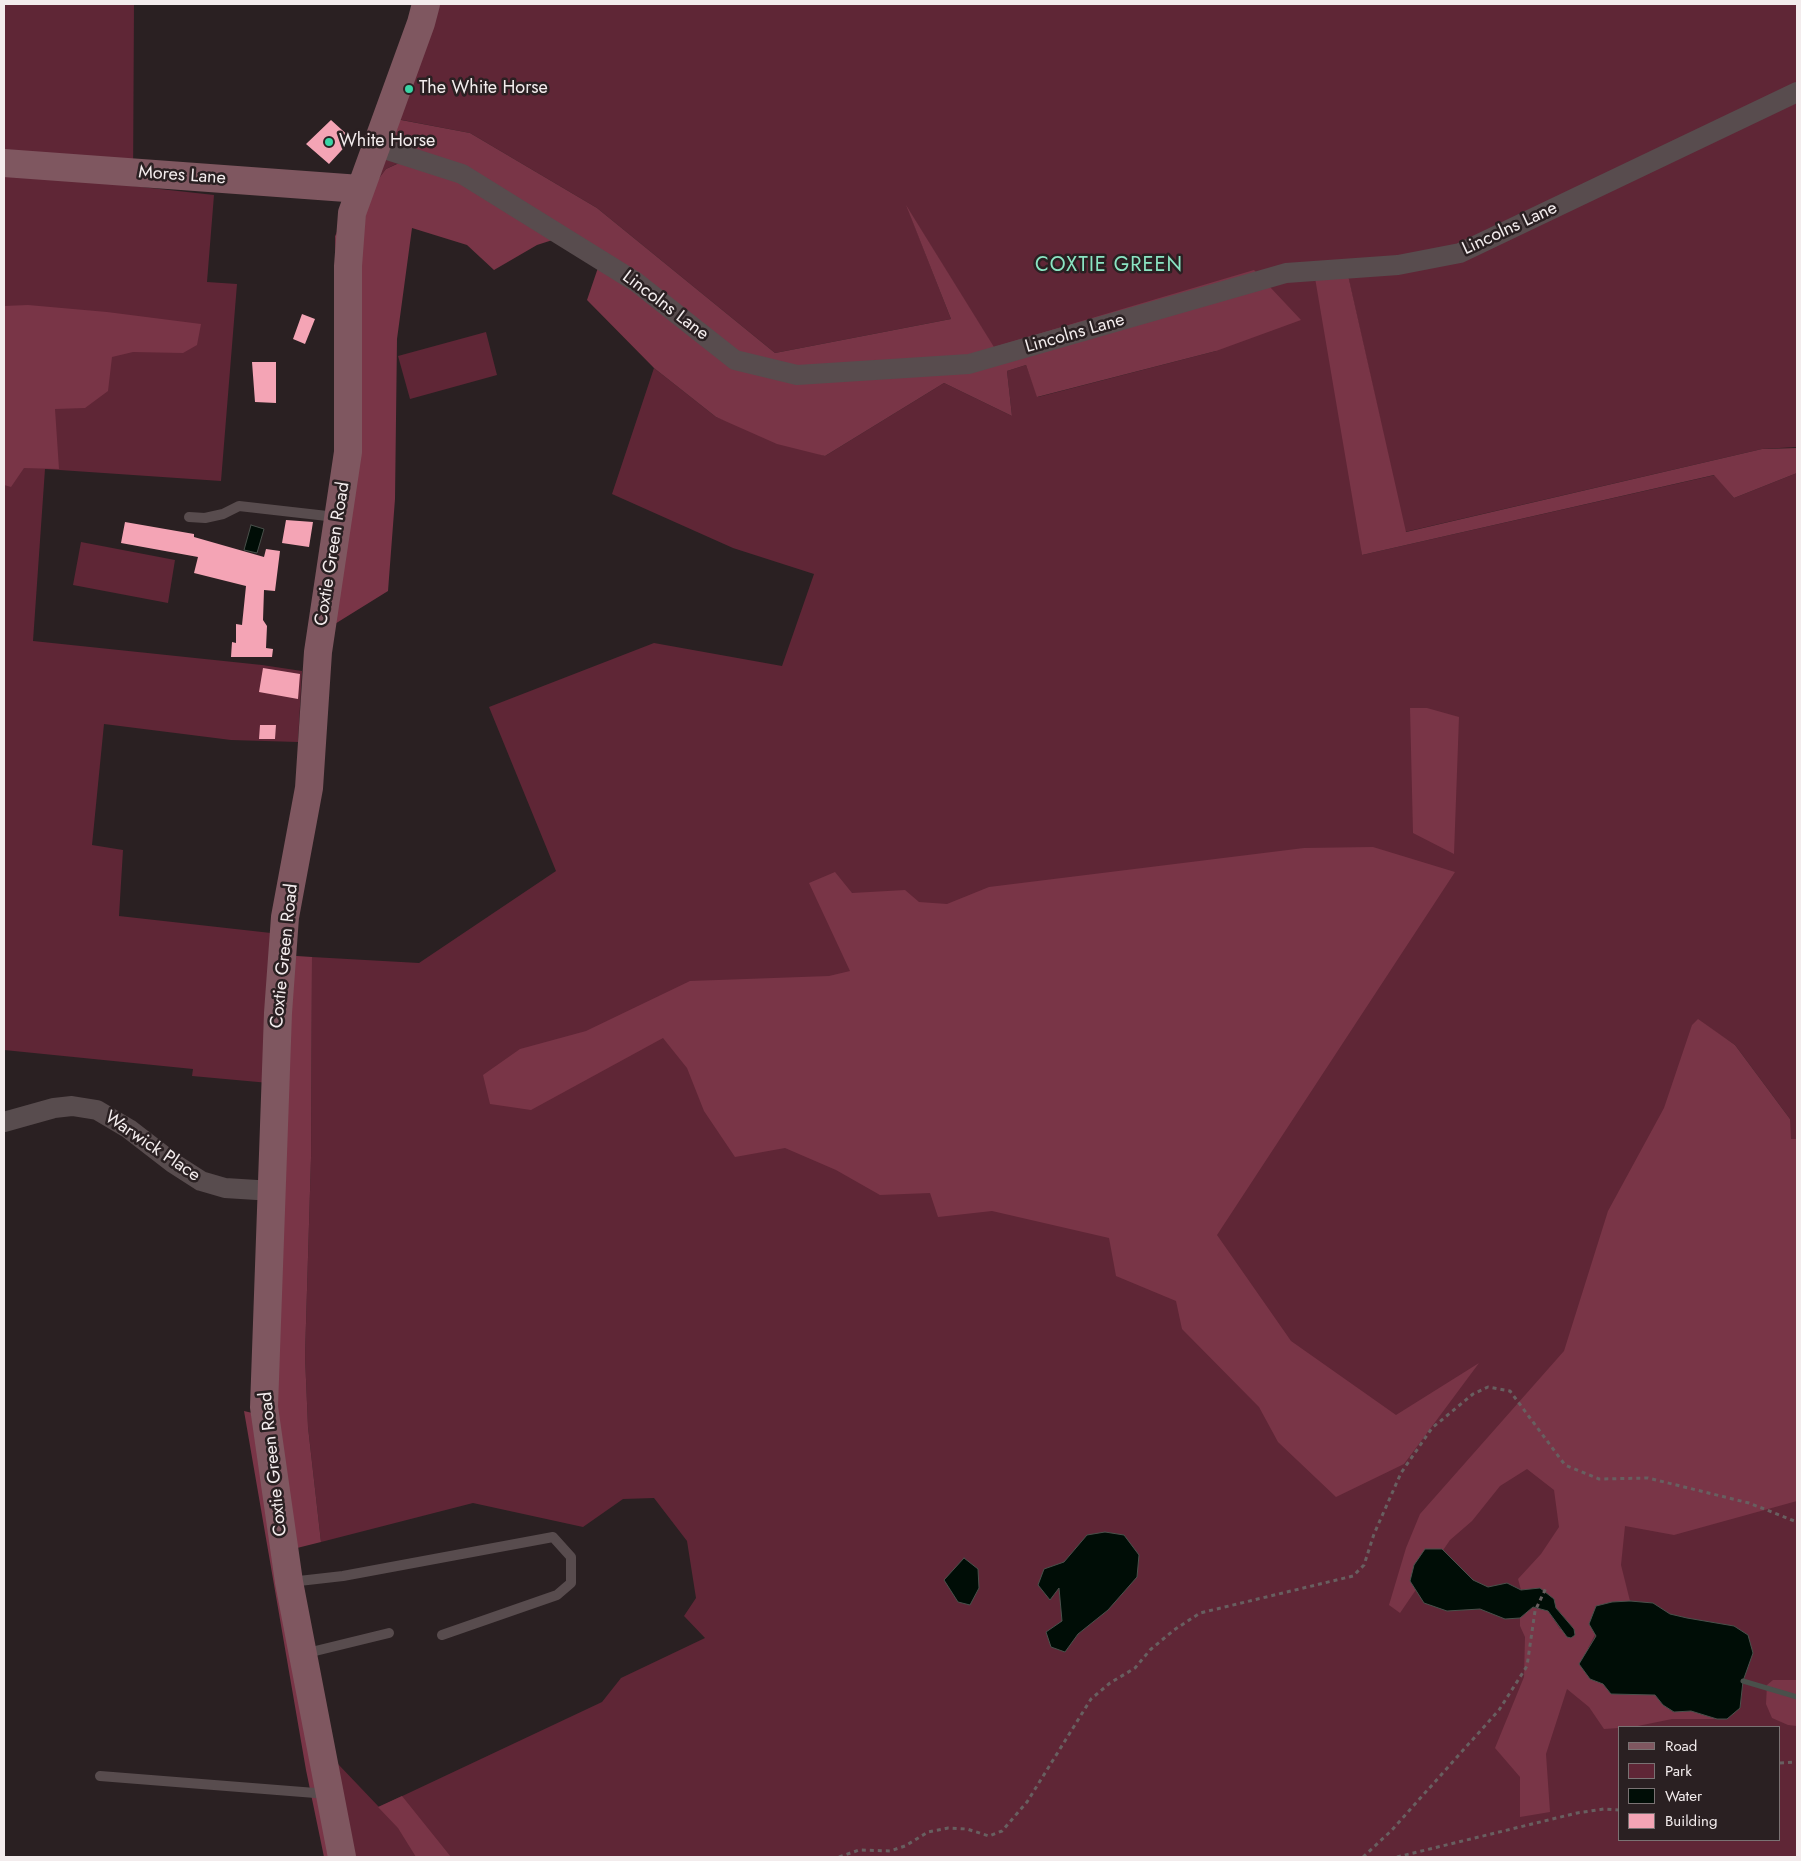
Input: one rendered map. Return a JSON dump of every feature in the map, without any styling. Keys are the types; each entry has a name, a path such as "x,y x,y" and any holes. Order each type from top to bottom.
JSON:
{"street":[{"name":"Coxtie Green Road","path":"342,1857 328,1794 289,1582 264,1407 278,1013 285,917 309,788 318,652 340,518 348,452 348,266 352,213 375,146 422,23 426,4"},
{"name":"Lincolns Lane","path":"375,146 462,174 636,282 735,360 797,375 969,364 1286,273 1398,265 1460,253 1797,92"},
{"name":"Mores Lane","path":"4,163 360,190"},
{"name":"Warwick Place","path":"4,1122 54,1108 72,1106 97,1110 129,1129 173,1163 201,1181 225,1188 273,1191"}],"lane":[{"path":"190,517 205,518 223,514 239,506 340,518"},
{"path":"289,1582 343,1576 553,1537 571,1557 570,1583 557,1595 442,1634"},
{"path":"302,1654 389,1632"},
{"path":"100,1776 328,1794"}],"path":[{"path":"839,1857 859,1850 890,1851 905,1846 928,1832 948,1828 967,1829 989,1836 1002,1830 1027,1802 1091,1699 1110,1682 1136,1668 1150,1650 1174,1630 1200,1613 1352,1576 1364,1566 1374,1534 1401,1473 1432,1428 1473,1394 1488,1387 1510,1391 1565,1465 1599,1479 1648,1478 1749,1503 1797,1522"},
{"path":"1363,1857 1391,1831 1500,1710 1526,1666 1535,1611 1546,1588"},
{"path":"1781,1764 1797,1762"},
{"path":"1397,1857 1577,1813 1604,1809 1618,1810"}],"green space":[{"path":"4,4 134,4 133,186 214,195 207,282 237,284 221,481 45,469 33,641 262,665 302,671 298,742 231,740 104,724 92,845 123,850 119,916 280,934 269,1083 192,1076 193,1069 4,1050"},
{"path":"425,4 1797,4 1797,447 1762,449 1405,532 1346,267 1362,555 1715,475 1734,498 1797,473 1797,1857 352,1857 338,1764 379,1807 602,1702 621,1678 705,1638 684,1616 696,1598 687,1541 654,1498 623,1499 583,1527 473,1503 321,1542 308,1427 305,1356 311,1158 312,957 419,963 556,871 489,707 654,643 782,666 814,574 733,548 612,494 654,368 716,417 825,456 944,383 1012,416 1007,371 1026,365 1038,397 1216,351 994,348 908,209 951,319 775,353 597,208 470,133 397,119 411,157 386,169 335,236 375,146","holes":["1699,1021 1735,1045 1790,1119 1790,1139"]},
{"path":"486,332 497,375 410,399 398,356"},
{"path":"81,542 175,560 168,603 73,585"}],"shaded area":[{"path":"396,119 470,133 597,208 775,353 951,319 906,205 994,347 1254,270 1301,320 1216,351 1037,397 1026,365 1007,371 1012,416 944,383 825,456 777,444 716,417 654,368 587,300 602,256 571,234 537,245 494,270 467,245 412,228 397,339 395,499 388,591 309,640 331,495 338,401 335,236 386,169 410,158 394,139"},
{"path":"1346,266 1406,532 1762,449 1797,448 1797,473 1734,498 1714,475 1362,555 1314,272"},
{"path":"28,305 107,312 201,324 197,345 183,353 133,352 112,357 108,391 85,408 55,409 59,469 24,468 11,487 4,485 4,306"},
{"path":"1410,708 1427,708 1459,717 1454,854 1413,833"},
{"path":"1373,847 1455,872 1217,1235 1291,1341 1396,1415 1479,1363 1404,1464 1336,1497 1278,1442 1259,1407 1182,1329 1176,1301 1116,1276 1109,1238 992,1211 938,1217 930,1193 880,1195 836,1170 785,1148 735,1157 704,1111 687,1068 663,1038 531,1110 490,1104 483,1075 520,1049 586,1031 690,981 829,976 850,971 809,883 835,872 852,893 905,890 919,902 947,904 989,887 1304,848"},
{"path":"282,955 312,957 311,1158 305,1356 308,1427 321,1542 285,1551 323,1767 338,1764 352,1857 324,1857 306,1770 244,1411 265,1416"},
{"path":"1698,1019 1735,1045 1790,1119 1791,1139 1797,1139 1797,1501 1674,1535 1625,1526 1621,1565 1630,1601 1612,1602 1588,1648 1590,1679 1603,1684 1611,1694 1655,1695 1663,1705 1673,1712 1691,1711 1717,1719 1672,1719 1638,1726 1618,1726 1618,1728 1604,1729 1589,1707 1567,1689 1546,1754 1550,1812 1520,1817 1520,1777 1495,1748 1524,1677 1525,1637 1520,1626 1520,1618 1532,1607 1548,1611 1560,1629 1574,1629 1540,1588 1521,1590 1518,1579 1541,1554 1559,1527 1554,1490 1527,1469 1500,1486 1472,1521 1450,1540 1400,1613 1389,1605 1406,1548 1420,1514 1564,1351 1608,1211 1664,1108 1692,1025"},
{"path":"1773,1680 1797,1680 1797,1726 1788,1725 1772,1718 1766,1704 1767,1685"},
{"path":"402,1796 451,1857 416,1857 398,1828 378,1807"}],"water":[{"path":"251,525 264,529 257,553 244,550"},
{"path":"1105,1532 1124,1535 1139,1555 1137,1577 1108,1610 1078,1634 1065,1652 1051,1647 1046,1632 1062,1621 1059,1588 1050,1600 1038,1585 1044,1569 1064,1562 1087,1535"},
{"path":"1425,1549 1442,1549 1473,1580 1488,1587 1507,1583 1521,1590 1540,1588 1554,1599 1556,1608 1574,1629 1575,1635 1571,1638 1567,1637 1548,1611 1533,1607 1520,1618 1505,1619 1480,1609 1447,1611 1424,1603 1410,1581 1414,1565"},
{"path":"964,1558 978,1569 979,1588 970,1605 958,1602 944,1580"},
{"path":"1612,1602 1653,1603 1670,1614 1734,1626 1748,1635 1753,1653 1743,1681 1740,1708 1727,1719 1717,1719 1691,1711 1674,1712 1663,1705 1655,1695 1611,1694 1603,1684 1590,1679 1579,1664 1596,1636 1589,1624 1596,1606"}],"building":[{"name":"White Horse","path":"331,120 352,139 329,164 306,144"},
{"path":"302,314 315,319 305,344 293,339"},
{"path":"252,362 276,362 276,403 255,402"},
{"path":"286,520 313,522 309,547 282,543"},
{"path":"125,522 194,534 194,537 264,557 266,549 280,551 275,591 264,590 263,620 267,626 266,648 273,649 272,657 231,657 232,642 236,643 236,624 242,625 246,586 194,573 198,557 121,543"},
{"path":"263,668 300,674 298,699 259,692"},
{"path":"260,725 276,725 275,739 259,739"}],"waterway":[{"path":"1743,1681 1797,1697"}],"place":[{"name":"The White Horse","path":"409,89"},
{"name":"White Horse","path":"329,142"}],"district":[{"name":"COXTIE GREEN","path":"1109,266"}]}
